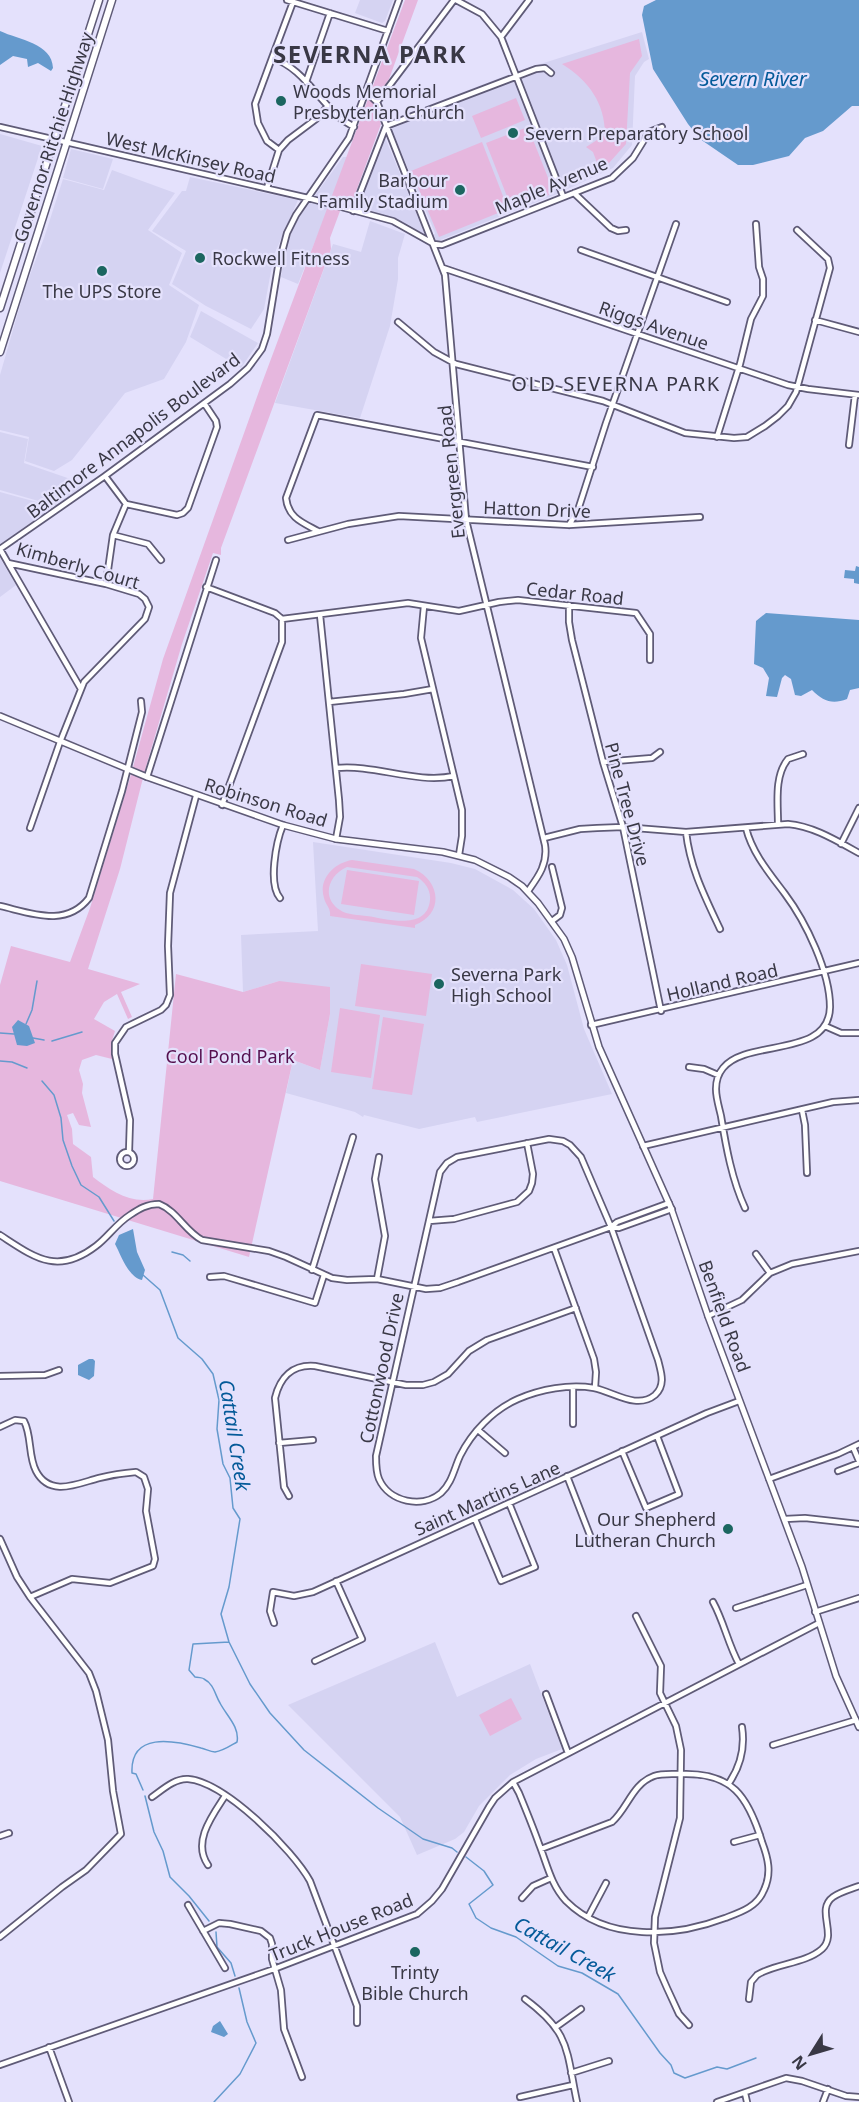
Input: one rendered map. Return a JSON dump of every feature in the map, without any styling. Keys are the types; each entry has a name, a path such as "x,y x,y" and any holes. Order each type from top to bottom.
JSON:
{"highway":[{"name":"Governor Ritchie Highway","path":"0,308 99,0"},
{"name":"Governor Ritchie Highway","path":"0,352 112,0"}],"main road":[{"name":"Robinson Road","path":"0,716 126,769 222,805 336,839 459,855 498,870 528,891"},
{"name":"Benfield Road","path":"528,891 552,921 572,957 591,1025 670,1206 739,1401 785,1519 836,1676 859,1727"}],"street":[{"name":"Baltimore Annapolis Boulevard","path":"0,549 105,476 241,375 262,349 270,319 282,250 291,224 341,152 354,127 399,0"},
{"path":"377,102 455,0 482,14 501,37 563,196"},
{"path":"501,37 529,0"},
{"path":"279,150 267,141 258,123 255,104 290,1 388,31"},
{"path":"306,82 330,13"},
{"path":"272,58 283,61 341,119 354,127"},
{"path":"352,210 386,126 536,69 545,68 551,73"},
{"name":"Evergreen Road","path":"365,91 377,102 443,268 466,520 546,852 540,873 528,891"},
{"path":"267,188 279,150 328,106"},
{"name":"West McKinsey Road","path":"0,127 308,198"},
{"name":"Maple Avenue","path":"434,244 442,245 612,178 633,158 649,132 662,127"},
{"path":"574,193 611,228 618,231 626,230"},
{"path":"308,198 393,221 434,244"},
{"path":"569,525 578,510 676,224"},
{"path":"717,437 751,319 763,297 764,288 759,267 756,224"},
{"path":"398,322 427,346 453,363 614,404 680,432 741,438 761,429 788,406 797,387 830,263 797,230"},
{"path":"581,250 728,302"},
{"name":"Riggs Avenue","path":"443,268 738,369 797,387 857,395"},
{"path":"815,320 859,332"},
{"path":"849,445 857,395"},
{"path":"105,476 126,504 174,515 183,513 187,510 217,427 216,421 204,403"},
{"path":"318,531 294,518 288,509 286,498 316,415 593,467"},
{"path":"106,584 113,535 126,504"},
{"name":"Hatton Drive","path":"288,540 348,524 399,516 569,525 700,517"},
{"path":"113,535 148,544 161,560"},
{"name":"Kimberly Court","path":"0,549 8,563 106,584 140,594 147,602 149,612 145,619 84,682 81,689"},
{"path":"147,777 216,560"},
{"path":"8,563 81,689 30,828"},
{"path":"206,587 275,613 282,619 282,642 222,805"},
{"name":"Cedar Road","path":"282,619 408,603 459,611 518,600 569,605 636,613 651,634 650,660"},
{"name":"Pine Tree Drive","path":"569,605 572,640 603,762 623,827 660,1011"},
{"path":"424,606 420,638 463,818 459,855"},
{"path":"320,615 340,817 336,839"},
{"path":"329,702 433,689"},
{"path":"0,906 57,917 71,914 85,904 93,891 142,712 141,701"},
{"path":"603,762 652,758 660,752"},
{"path":"778,824 778,791 781,771 788,759 803,754"},
{"path":"336,768 351,767 434,778 454,776"},
{"path":"129,1152 130,1120 115,1054 116,1043 126,1026 161,1010 170,995 168,946 170,893 196,796"},
{"path":"841,844 859,808"},
{"path":"544,838 580,830 623,827 686,832 778,824 807,827 859,853"},
{"path":"280,898 275,888 275,861 277,840 283,825"},
{"path":"745,1208 736,1184 722,1126 716,1091 718,1075 733,1060 805,1040 817,1034 825,1026 830,1008 815,945 803,921 756,852 746,828"},
{"path":"686,832 700,890 720,929"},
{"path":"552,867 562,908 560,915 552,921"},
{"name":"Holland Road","path":"591,1025 660,1011 859,963"},
{"path":"825,1026 841,1033 859,1033"},
{"path":"689,1067 705,1069 718,1075"},
{"path":"643,1146 833,1102 859,1100"},
{"path":"802,1110 805,1125 807,1173"},
{"path":"312,1270 353,1137"},
{"name":"Cottonwood Drive","path":"555,1139 574,1147 611,1227 658,1360 662,1382 659,1390 654,1396 640,1401 595,1388 573,1387 552,1389 515,1401 494,1414 478,1430 460,1456 449,1483 442,1492 420,1502 403,1500 394,1496 378,1478 376,1456 429,1221 440,1172 447,1163 457,1157 555,1139"},
{"path":"429,1221 454,1219 517,1202 529,1191 532,1184 533,1174 527,1143"},
{"path":"377,1279 385,1236 375,1179 379,1157"},
{"path":"0,1235 36,1257 51,1262 65,1262 97,1246 117,1224 141,1208 159,1204 168,1209 202,1240 269,1251 324,1275 347,1280 377,1279 426,1289 440,1288 611,1227 617,1222 670,1206"},
{"path":"554,1248 594,1359 595,1388"},
{"path":"708,1316 742,1300 770,1273 792,1264 859,1251"},
{"path":"756,1254 770,1273"},
{"path":"210,1277 224,1276 315,1303 324,1275"},
{"path":"289,1496 284,1487 276,1393 284,1377 296,1368 315,1366 418,1386 434,1382 448,1374 469,1351 487,1340 576,1308"},
{"path":"0,1376 45,1375 59,1370"},
{"path":"573,1387 573,1424"},
{"name":"Saint Martins Lane","path":"274,1623 270,1611 273,1592 299,1595 313,1592 622,1451 739,1401"},
{"path":"0,1427 15,1420 24,1421 35,1470 41,1478 51,1484 66,1488 74,1487 98,1478 136,1472 144,1477 148,1488 146,1511 155,1559 153,1566 110,1583 72,1579 30,1597"},
{"path":"478,1430 505,1453"},
{"path":"622,1451 646,1508 679,1494 657,1436"},
{"path":"279,1443 313,1440"},
{"path":"769,1479 859,1443"},
{"path":"838,1471 859,1462 853,1447"},
{"path":"567,1476 592,1543"},
{"path":"475,1519 501,1581 535,1567 509,1503"},
{"path":"785,1519 805,1518 859,1524"},
{"path":"0,1539 16,1577 89,1673 96,1691 108,1740 113,1791 121,1834 89,1867 0,1937"},
{"path":"315,1661 362,1640 336,1581"},
{"path":"736,1608 807,1585"},
{"path":"815,1612 859,1598"},
{"path":"713,1602 739,1664"},
{"path":"636,1616 661,1666 659,1690 679,1736 680,1818 655,1917 654,1931 660,1972 679,2014 689,2025"},
{"name":"Truck House Road","path":"0,2066 274,1969 409,1918 428,1905 442,1889 495,1798 513,1782 819,1623"},
{"path":"546,1694 568,1753"},
{"path":"773,1745 856,1720"},
{"path":"729,1783 739,1763 743,1745 742,1727"},
{"path":"513,1782 541,1849 550,1878 567,1901 588,1917 614,1928 674,1932 707,1925 754,1904 765,1890 769,1876 768,1859 747,1802 729,1783 708,1775 664,1774 652,1777 634,1791 612,1822 541,1849"},
{"path":"152,1797 174,1782 189,1779 207,1785 254,1816 299,1863 310,1881 357,2006 357,2023"},
{"path":"208,1865 202,1854 202,1837 212,1815 225,1796"},
{"path":"0,1836 9,1833"},
{"path":"734,1842 760,1835"},
{"path":"522,1898 533,1886 550,1878"},
{"path":"588,1917 606,1883"},
{"path":"749,1999 751,1982 757,1975 816,1953 826,1945 829,1934 826,1914 828,1903 837,1895 859,1886"},
{"path":"188,1905 225,1968"},
{"path":"203,1931 214,1924 224,1923 264,1933 271,1941 274,1969 281,1990 284,2029 302,2077"},
{"path":"525,1999 556,2027 565,2043 577,2102"},
{"path":"556,2027 581,2009"},
{"path":"49,2047 69,2102"},
{"path":"571,2073 609,2061"},
{"path":"717,2102 786,2078 846,2096 859,2097"},
{"path":"520,2097 573,2085"},
{"path":"823,2102 828,2090"},
{"path":"745,2093 747,2102"}],"shaded area":[{"path":"360,0 393,0 385,21 382,23 355,13"},
{"name":"Severn Preparatory School","path":"642,32 649,59 644,62 635,76 632,145 613,168 557,194 436,240 388,121 515,72"},
{"path":"0,134 42,146 0,273"},
{"path":"384,135 425,234 355,208"},
{"path":"71,149 113,159 103,189 63,178"},
{"path":"343,157 349,157 298,284 281,277 285,251 295,223"},
{"path":"112,170 175,193 148,230 182,253 169,285 199,305 186,342 164,379 125,393 72,460 54,471 25,461 29,437 0,430 0,375 25,288 63,179 104,190"},
{"path":"190,177 298,200 274,255 264,309 251,329 206,306 172,284 186,251 152,231 182,191 186,191"},
{"path":"370,221 405,234 398,258 398,279 390,326 360,418 275,403 333,244 361,252"},
{"path":"201,311 258,343 241,368 190,337"},
{"path":"0,432 28,439 24,463 85,484 56,506 0,490"},
{"path":"0,492 55,507 0,554"},
{"path":"0,558 16,585 0,597"},
{"name":"Severna Park High School","path":"313,842 451,863 475,869 513,890 534,909 556,940 567,965 584,1029 612,1094 477,1122 475,1117 419,1129 364,1115 363,1117 355,1112 286,1093 293,1060 320,1070 330,1014 279,981 243,992 241,935 318,931"},
{"path":"435,1642 457,1697 530,1664 562,1749 536,1759 510,1775 479,1806 464,1832 455,1839 417,1855 400,1817 288,1705"}],"green space":[{"name":"Cool Pond Park","path":"405,0 418,0 389,79 379,94 376,112 381,124 351,205 343,203 330,238 331,249 221,548 221,555 213,553 182,644 145,770 120,869 88,969 140,984 121,992 132,1017 128,1019 117,994 104,1002 94,1019 115,1031 111,1044 112,1059 96,1055 82,1060 79,1070 83,1084 82,1093 91,1127 79,1125 73,1113 67,1115 72,1129 73,1144 91,1157 93,1177 128,1198 153,1199 176,974 243,992 279,981 330,987 330,1014 320,1070 293,1060 249,1257 0,1181 0,985 11,946 70,962 90,908 130,778 163,659 262,383"},
{"path":"639,39 642,56 630,73 626,144 609,163 599,168 593,152 586,147 605,135 599,103 587,85 562,64"},
{"path":"516,98 525,120 481,138 472,116"},
{"path":"528,127 554,193 512,209 486,143"},
{"name":"Barbour Family Stadium","path":"482,142 508,209 439,237 411,171"},
{"path":"352,860 414,869 430,881 436,897 435,906 424,920 415,925 415,928 330,916 324,898 323,884 334,868","holes":["347,867 417,877 427,887 430,900 422,916 414,919 405,921 346,913 334,905 330,899 331,881 335,875"]},
{"path":"347,870 419,881 414,915 341,904"},
{"path":"361,964 432,974 426,1016 355,1006"},
{"path":"340,1008 380,1015 371,1078 331,1072"},
{"path":"383,1017 424,1024 412,1095 372,1089"},
{"path":"511,1698 522,1719 490,1736 479,1715"}],"water":[{"name":"Severn River","path":"656,0 859,0 859,106 852,106 823,131 805,138 789,156 753,165 738,165 700,139 653,69 642,15 644,6"},
{"path":"0,31 41,48 51,60 53,68 51,71 38,63 28,67 27,59 13,56 0,65"},
{"path":"856,566 859,567 859,584 854,583 854,579 844,578 845,570 855,571"},
{"path":"766,613 859,620 859,688 850,690 847,699 832,702 820,697 812,690 801,696 795,695 791,679 785,675 777,697 766,696 769,678 763,668 754,664 756,621"},
{"path":"18,1020 29,1026 35,1043 27,1046 17,1045 12,1027"},
{"path":"133,1229 137,1252 145,1270 142,1280 129,1270 115,1244 119,1235"},
{"path":"89,1359 95,1361 94,1376 89,1380 78,1375 78,1365"},
{"path":"220,2021 228,2034 224,2037 211,2032 213,2026"}],"waterway":[{"path":"26,1024 32,1010 37,981"},
{"name":"Cattail Creek","path":"52,1041 82,1032"},
{"name":"Cattail Creek","path":"0,1033 14,1034"},
{"name":"Cattail Creek","path":"33,1038 44,1040"},
{"name":"Cattail Creek","path":"0,1061 12,1062 27,1068"},
{"name":"Cattail Creek","path":"42,1081 54,1095 61,1118 63,1140 81,1185 99,1197 114,1221"},
{"path":"172,1252 183,1255 190,1261"},
{"name":"Cattail Creek","path":"143,1275 160,1290 178,1338 202,1359 213,1374 219,1400 217,1429 223,1464 230,1478 233,1508 240,1519 229,1587 221,1614 229,1642 250,1684 270,1713 304,1750 378,1808 423,1839 452,1848 457,1852"},
{"path":"143,1790 136,1774 132,1773 133,1760 138,1751 146,1745 155,1742 178,1743 215,1752 237,1742 235,1726 212,1687 204,1679 195,1677 189,1670 193,1644 229,1642"},
{"path":"145,1796 154,1832 163,1851 170,1877 209,1921"},
{"name":"Cattail Creek","path":"466,1857 484,1871 493,1885 469,1904 476,1918 491,1928 516,1937 558,1966 582,1973 618,1994 671,2065 674,2073 685,2078 717,2067 727,2069 756,2058"},
{"path":"216,1932 217,1947 231,1963 235,1976"},
{"path":"214,2102 240,2074 256,2043 247,2022 239,1988"}],"place":[{"name":"Woods Memorial Presbyterian Church","path":"281,101"},
{"name":"Severn Preparatory School","path":"513,133"},
{"name":"Barbour Family Stadium","path":"460,190"},
{"name":"Rockwell Fitness","path":"200,258"},
{"name":"The UPS Store","path":"102,271"},
{"name":"Severna Park High School","path":"439,984"},
{"name":"Our Shepherd Lutheran Church","path":"728,1529"},
{"name":"Trinty Bible Church","path":"415,1952"}],"district":[{"name":"SEVERNA PARK","path":"370,53"},
{"name":"OLD SEVERNA PARK","path":"616,383"}]}
